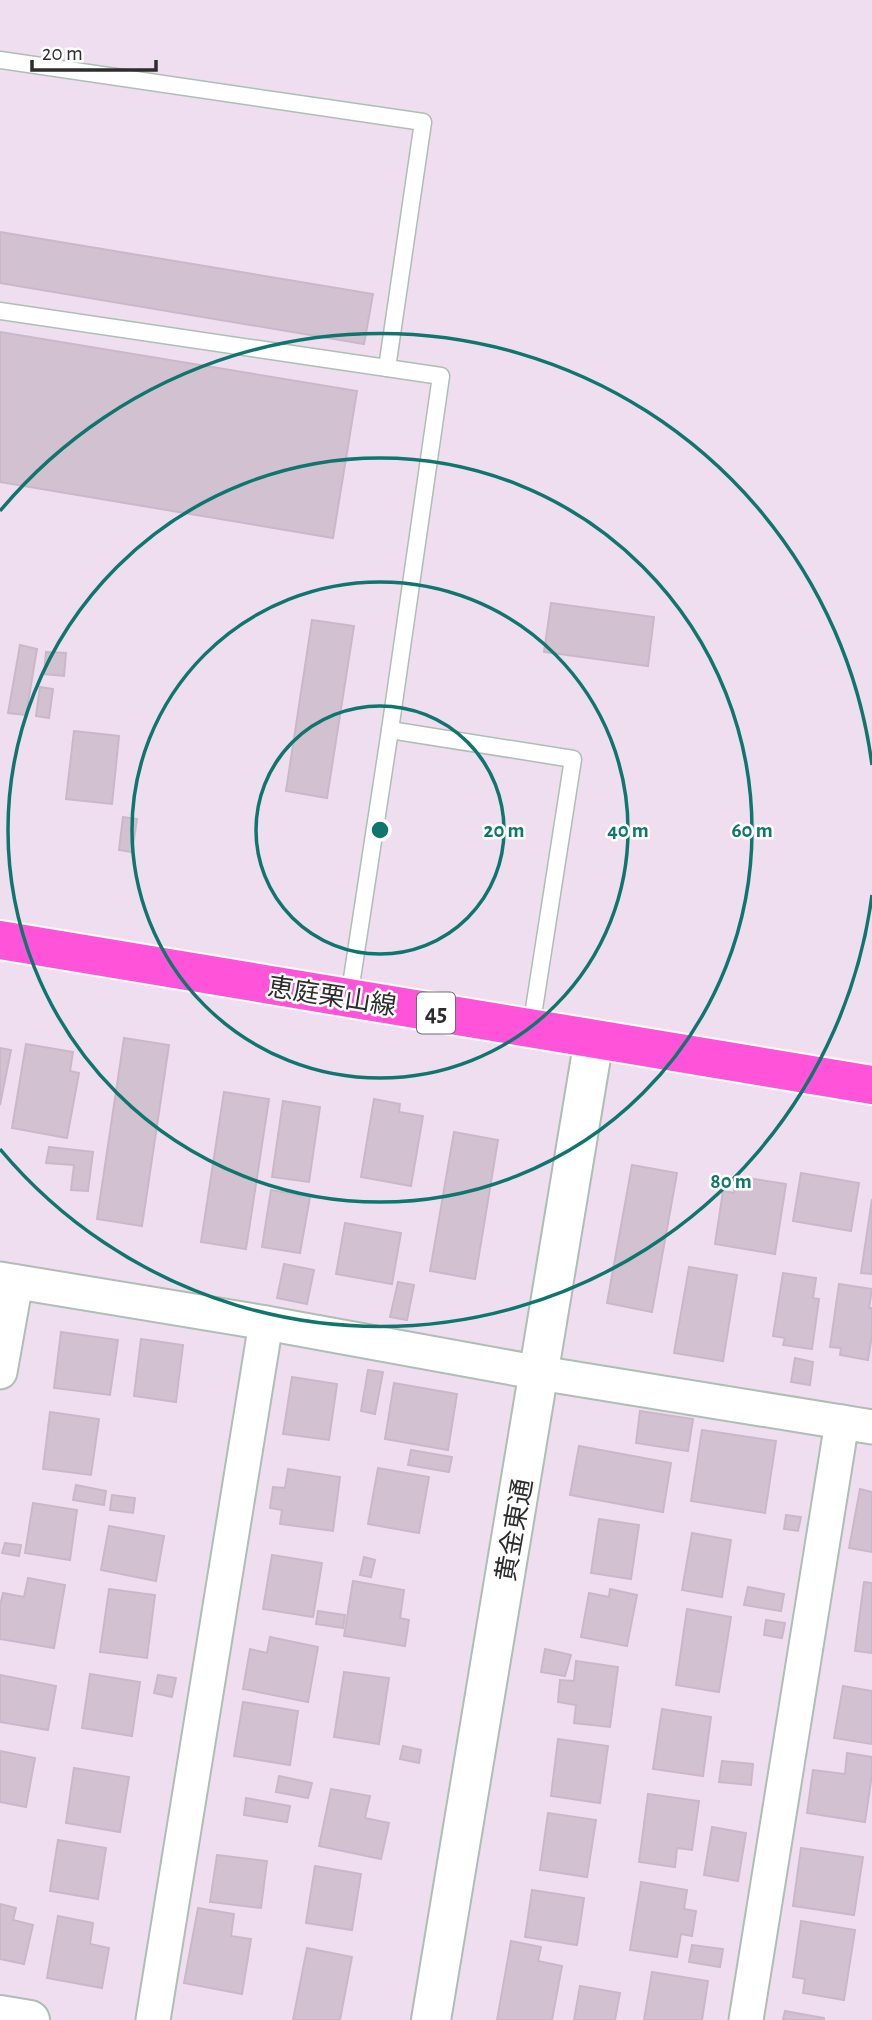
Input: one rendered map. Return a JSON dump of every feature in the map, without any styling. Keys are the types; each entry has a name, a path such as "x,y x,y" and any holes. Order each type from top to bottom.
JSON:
{"main road":[{"name":"恵庭栗山線","path":"0,940 872,1085"}],"street":[{"name":"黄金東通","path":"431,2020 594,1039"},
{"path":"0,1372 8,1281 266,1323 540,1373 857,1424 746,2020"},
{"path":"153,2020 266,1323"},
{"path":"0,2015 30,2020"}],"lane":[{"path":"0,60 423,122 387,368"},
{"path":"0,311 441,376 349,999"},
{"path":"390,730 573,759 531,1028"}],"building":[{"path":"0,232 373,294 364,344 0,283"},
{"path":"0,332 357,391 333,538 0,482"},
{"path":"551,603 654,617 648,666 544,652"},
{"path":"312,620 354,626 327,798 286,791"},
{"path":"20,645 37,649 26,715 8,713"},
{"path":"46,652 66,653 64,676 44,674"},
{"path":"40,687 53,689 49,718 36,716"},
{"path":"74,731 119,736 112,804 66,799"},
{"path":"123,817 137,819 132,852 119,850"},
{"path":"124,1038 169,1045 142,1226 97,1219"},
{"path":"26,1044 73,1052 70,1071 79,1073 67,1138 12,1128"},
{"path":"0,1048 11,1050 0,1105"},
{"path":"224,1092 269,1099 246,1249 201,1242"},
{"path":"374,1099 400,1104 399,1112 423,1116 411,1186 361,1177"},
{"path":"283,1101 320,1107 309,1182 272,1177"},
{"path":"454,1132 498,1140 475,1279 430,1271"},
{"path":"49,1147 93,1152 88,1191 71,1190 74,1165 46,1163"},
{"path":"632,1165 677,1173 652,1312 607,1303"},
{"path":"801,1173 859,1183 851,1231 793,1221"},
{"path":"736,1176 786,1184 775,1254 715,1244 723,1191 734,1193"},
{"path":"271,1190 310,1197 300,1253 262,1247"},
{"path":"872,1199 872,1274 861,1273"},
{"path":"345,1223 401,1233 392,1284 336,1274"},
{"path":"284,1264 314,1270 307,1304 277,1298"},
{"path":"689,1267 737,1275 723,1361 674,1353"},
{"path":"783,1273 816,1278 813,1298 819,1299 812,1349 783,1345 785,1338 773,1336"},
{"path":"398,1282 414,1285 407,1320 390,1317"},
{"path":"839,1284 872,1289 869,1308 872,1308 872,1335 868,1360 840,1355 841,1348 830,1347"},
{"path":"61,1332 118,1340 110,1395 54,1388"},
{"path":"141,1339 183,1345 176,1402 134,1396"},
{"path":"795,1358 813,1362 810,1385 791,1382"},
{"path":"368,1370 383,1372 375,1414 361,1411"},
{"path":"292,1377 337,1384 329,1440 283,1434"},
{"path":"394,1383 457,1394 448,1450 385,1439"},
{"path":"640,1411 693,1419 688,1451 636,1443"},
{"path":"50,1412 99,1419 91,1475 43,1469"},
{"path":"702,1430 776,1441 765,1513 691,1501"},
{"path":"579,1446 671,1463 663,1512 570,1495"},
{"path":"411,1450 452,1457 449,1472 408,1465"},
{"path":"378,1468 429,1477 419,1533 368,1524"},
{"path":"288,1469 340,1477 333,1531 280,1524 282,1510 270,1508 273,1487 285,1488"},
{"path":"76,1485 106,1491 104,1505 73,1500"},
{"path":"860,1489 872,1492 872,1552 849,1548"},
{"path":"112,1495 135,1498 133,1513 110,1510"},
{"path":"33,1503 77,1510 70,1560 25,1553"},
{"path":"786,1515 801,1517 798,1531 784,1529"},
{"path":"599,1519 639,1525 631,1579 591,1573"},
{"path":"109,1526 164,1536 156,1581 101,1570"},
{"path":"692,1533 731,1540 722,1597 682,1590"},
{"path":"5,1543 21,1545 19,1556 2,1553"},
{"path":"272,1555 322,1563 313,1617 263,1609"},
{"path":"364,1557 375,1560 371,1577 360,1575"},
{"path":"28,1578 65,1585 54,1648 0,1639 0,1606 3,1593 24,1597"},
{"path":"353,1581 404,1590 400,1618 409,1620 405,1646 344,1636"},
{"path":"864,1582 872,1583 872,1653 855,1651"},
{"path":"748,1587 784,1594 781,1611 744,1605"},
{"path":"109,1589 155,1595 147,1658 100,1652"},
{"path":"610,1589 637,1595 627,1646 581,1637 589,1593 609,1597"},
{"path":"687,1609 731,1617 719,1692 676,1685"},
{"path":"318,1611 345,1615 343,1628 316,1624"},
{"path":"766,1620 785,1623 782,1638 764,1635"},
{"path":"270,1637 318,1647 308,1702 243,1689 250,1649 267,1653"},
{"path":"545,1649 571,1655 565,1676 541,1672"},
{"path":"576,1661 618,1667 610,1727 574,1723 576,1705 558,1702 560,1680 574,1681"},
{"path":"344,1672 389,1678 379,1744 334,1737"},
{"path":"90,1674 140,1682 132,1736 82,1728"},
{"path":"0,1675 56,1686 48,1730 0,1722"},
{"path":"158,1675 176,1678 172,1697 154,1693"},
{"path":"843,1686 872,1691 872,1744 834,1738"},
{"path":"243,1702 298,1711 290,1765 234,1756"},
{"path":"662,1709 711,1717 703,1776 653,1769"},
{"path":"558,1739 608,1746 600,1803 551,1796"},
{"path":"403,1746 421,1750 419,1763 400,1759"},
{"path":"0,1751 35,1758 26,1807 0,1802"},
{"path":"847,1753 872,1757 865,1822 807,1813 813,1770 845,1774"},
{"path":"722,1761 753,1764 751,1785 719,1782"},
{"path":"74,1768 129,1777 120,1832 66,1823"},
{"path":"279,1776 312,1783 308,1798 276,1792"},
{"path":"331,1789 370,1796 365,1818 389,1823 381,1859 319,1846"},
{"path":"648,1794 699,1801 692,1850 677,1848 675,1867 639,1862"},
{"path":"246,1798 290,1806 287,1822 244,1815"},
{"path":"548,1813 596,1820 587,1877 540,1870"},
{"path":"712,1827 746,1833 738,1881 704,1875"},
{"path":"58,1840 106,1848 98,1899 50,1891"},
{"path":"801,1848 863,1857 854,1915 793,1906"},
{"path":"217,1855 267,1861 261,1908 210,1902"},
{"path":"315,1866 361,1874 352,1930 306,1923"},
{"path":"641,1882 687,1890 684,1909 696,1911 692,1936 681,1934 677,1957 630,1950"},
{"path":"532,1890 584,1898 577,1945 525,1937"},
{"path":"0,1904 16,1908 13,1920 33,1925 24,1964 0,1959"},
{"path":"198,1908 234,1914 231,1936 251,1939 242,1994 184,1983"},
{"path":"58,1916 93,1923 90,1944 109,1948 102,1988 47,1978"},
{"path":"801,1921 855,1930 844,2000 803,1993 805,1979 793,1977"},
{"path":"511,1941 541,1947 538,1961 562,1966 552,2020 497,2020"},
{"path":"692,1945 723,1949 720,1967 689,1962"},
{"path":"307,1948 352,1957 340,2020 293,2020"},
{"path":"652,1972 708,1981 702,2020 644,2020"},
{"path":"580,1986 620,1993 615,2020 574,2020"},
{"path":"785,2011 824,2018 824,2020 783,2020"}]}
